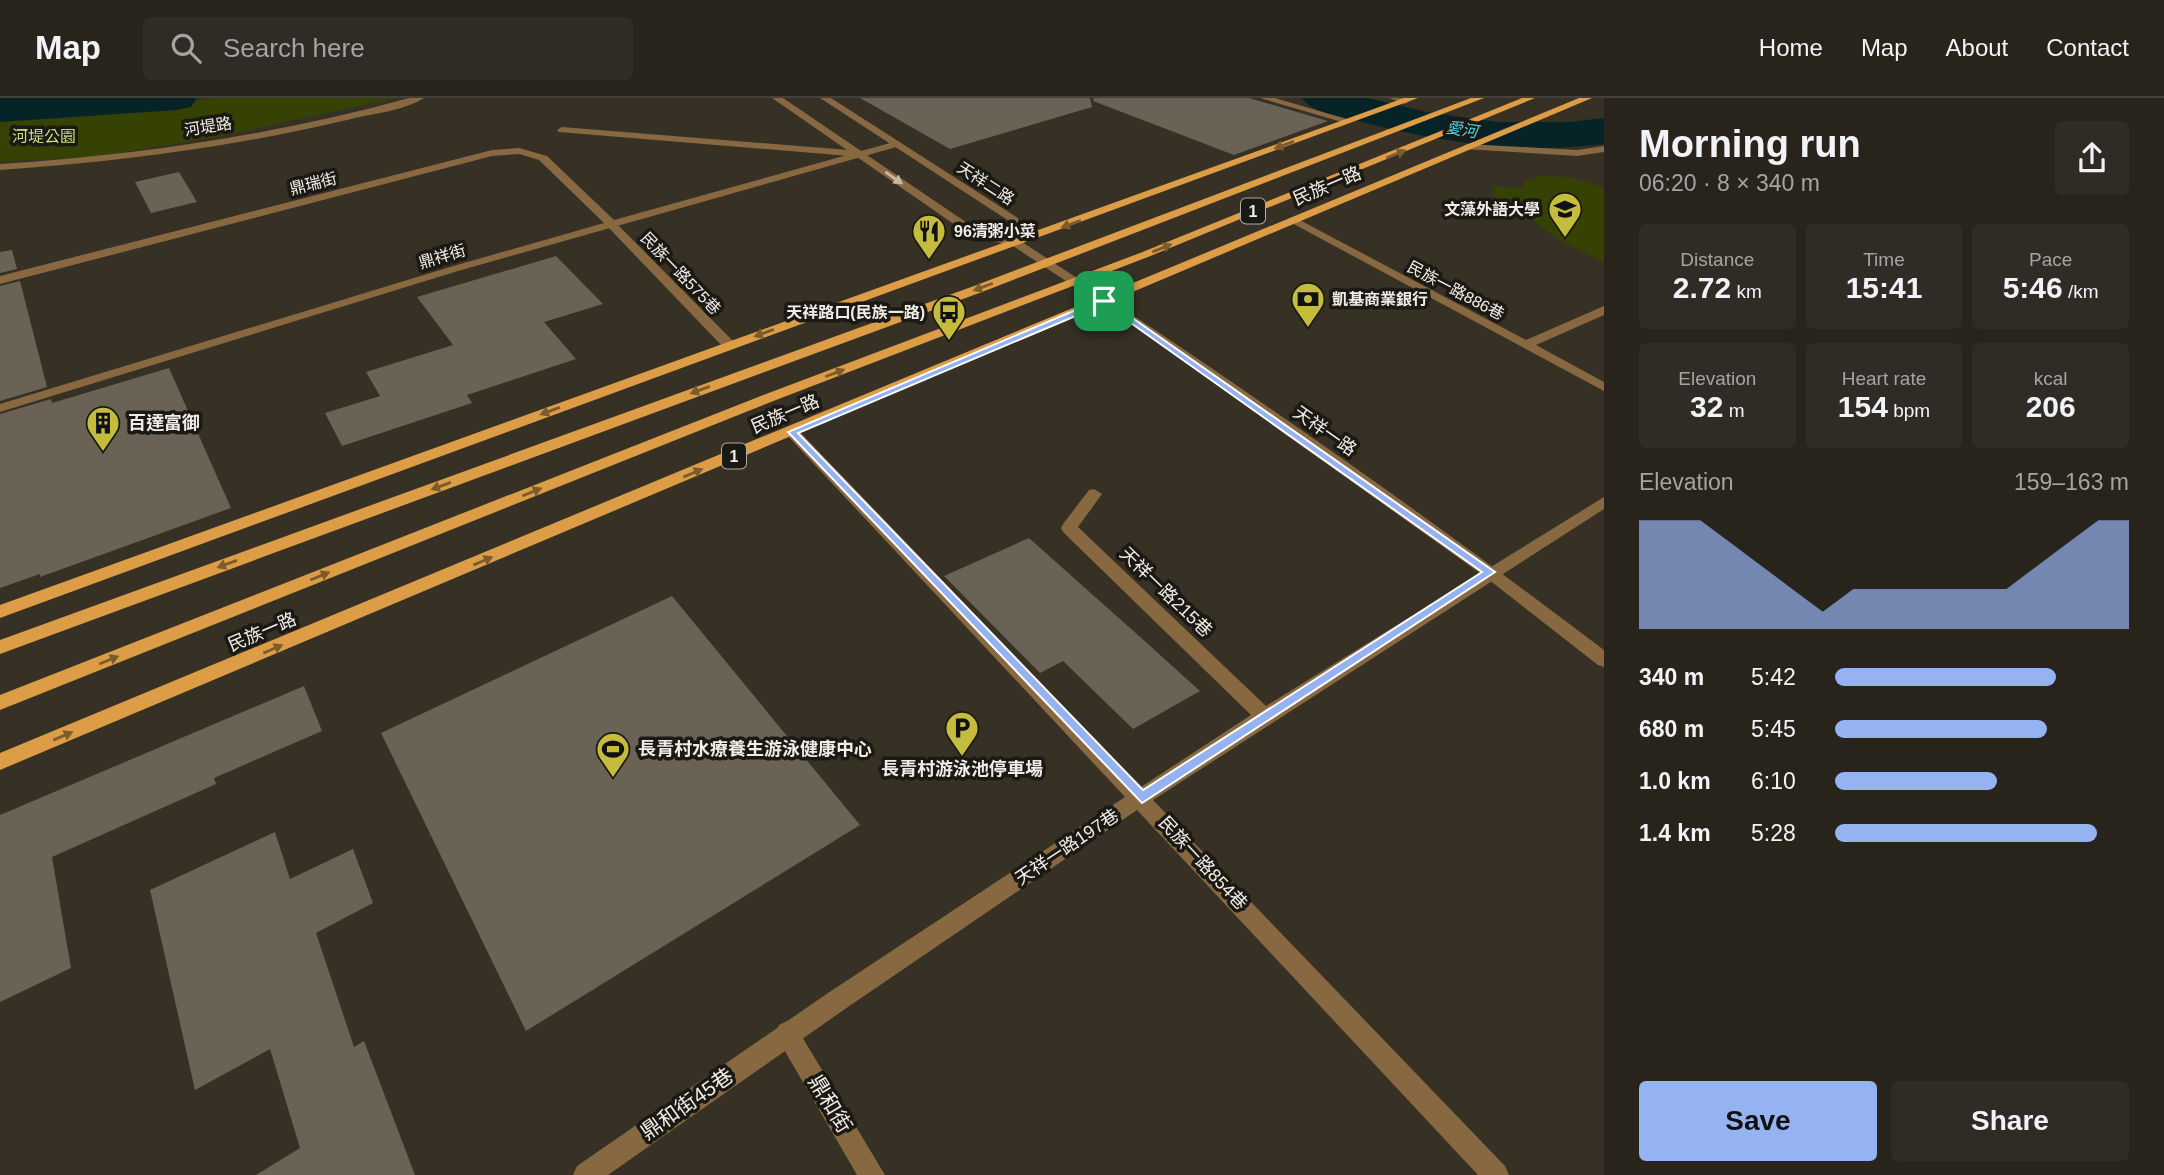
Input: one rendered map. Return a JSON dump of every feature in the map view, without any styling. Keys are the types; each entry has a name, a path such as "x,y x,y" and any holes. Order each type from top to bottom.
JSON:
{"main road":[{"name":"民族一路","path":"0,647 1047,262 1479,98"},
{"name":"民族一路","path":"0,703 771,397 1076,282 1530,98"},
{"name":"1","path":"1467,148 1587,98"},
{"path":"0,612 729,345 1341,127 1409,99"},
{"path":"1356,136 1368,140"},
{"name":"民族一路","path":"0,762 1467,148"}],"street":[{"name":"河堤路","path":"0,167 87,162 169,149 295,127 419,98"},
{"path":"777,98 975,234 1017,243"},
{"name":"天祥二路","path":"825,98 1014,220 1017,243"},
{"path":"1265,98 1341,127"},
{"path":"1394,98 1409,99"},
{"path":"562,130 861,154"},
{"name":"鼎祥街","path":"0,408 610,223 897,144"},
{"path":"1467,148 1577,153 1604,149"},
{"name":"鼎瑞街","path":"0,280 492,153 519,151 542,158 610,223"},
{"name":"民族一路886巷","path":"1294,220 1604,387"},
{"name":"民族一路575巷","path":"610,223 729,345"},
{"name":"天祥一路","path":"1017,243 1490,572 1604,660"},
{"path":"1526,345 1604,310"},
{"name":"民族一路854巷","path":"792,432 1142,798 1496,1175"},
{"name":"天祥一路215巷","path":"1094,494 1069,528 1264,716"},
{"name":"天祥一路197巷","path":"787,1033 1264,716 1604,502"},
{"name":"鼎和街45巷","path":"586,1175 787,1033"},
{"name":"鼎和街","path":"787,1033 872,1175"}],"green space":[{"name":"河堤公園","path":"218,98 398,98 216,137 100,156 0,162 0,115 144,108"},
{"path":"1539,176 1568,177 1604,187 1604,263 1553,236 1532,219 1497,210 1492,186 1521,189 1526,180"}],"building":[{"path":"860,98 1090,98 1092,107 950,149"},
{"path":"1094,98 1249,98 1328,121 1234,155 1093,101"},
{"path":"179,172 197,202 151,213 135,182"},
{"path":"12,250 17,269 0,273 0,252"},
{"path":"556,256 603,304 544,322 576,359 467,395 472,403 342,446 325,413 380,396 366,372 453,345 417,297"},
{"path":"20,281 47,387 0,401 0,286"},
{"name":"百達富御","path":"169,368 231,508 40,577 40,574 0,588 0,414 51,399 52,403"},
{"path":"1029,538 1200,691 1133,729 1063,661 1040,673 944,576"},
{"name":"長青村水療養生游泳健康中心","path":"672,596 860,825 526,1031 381,733"},
{"path":"304,686 322,731 214,778 216,784 52,857 71,968 0,1002 0,815"},
{"path":"275,832 290,879 353,849 373,903 316,933 354,1047 364,1041 415,1175 256,1175 300,1148 270,1049 195,1090 150,890"}],"waterway":[{"name":"愛河","path":"0,110 177,98"},
{"name":"愛河","path":"1322,98 1391,117 1462,131 1533,137 1604,131"}],"place":[{"name":"文藻外語大學","path":"1565,239"},
{"name":"96清粥小菜","path":"929,261"},
{"name":"凱基商業銀行","path":"1308,329"},
{"name":"天祥路口(民族一路)","path":"949,342"},
{"name":"百達富御","path":"103,453"},
{"name":"長青村游泳池停車場","path":"962,758"},
{"name":"長青村水療養生游泳健康中心","path":"613,779"}],"route":[{"path":"1104,301 1490,572 1264,716 1142,798 792,432 1104,301"}]}
